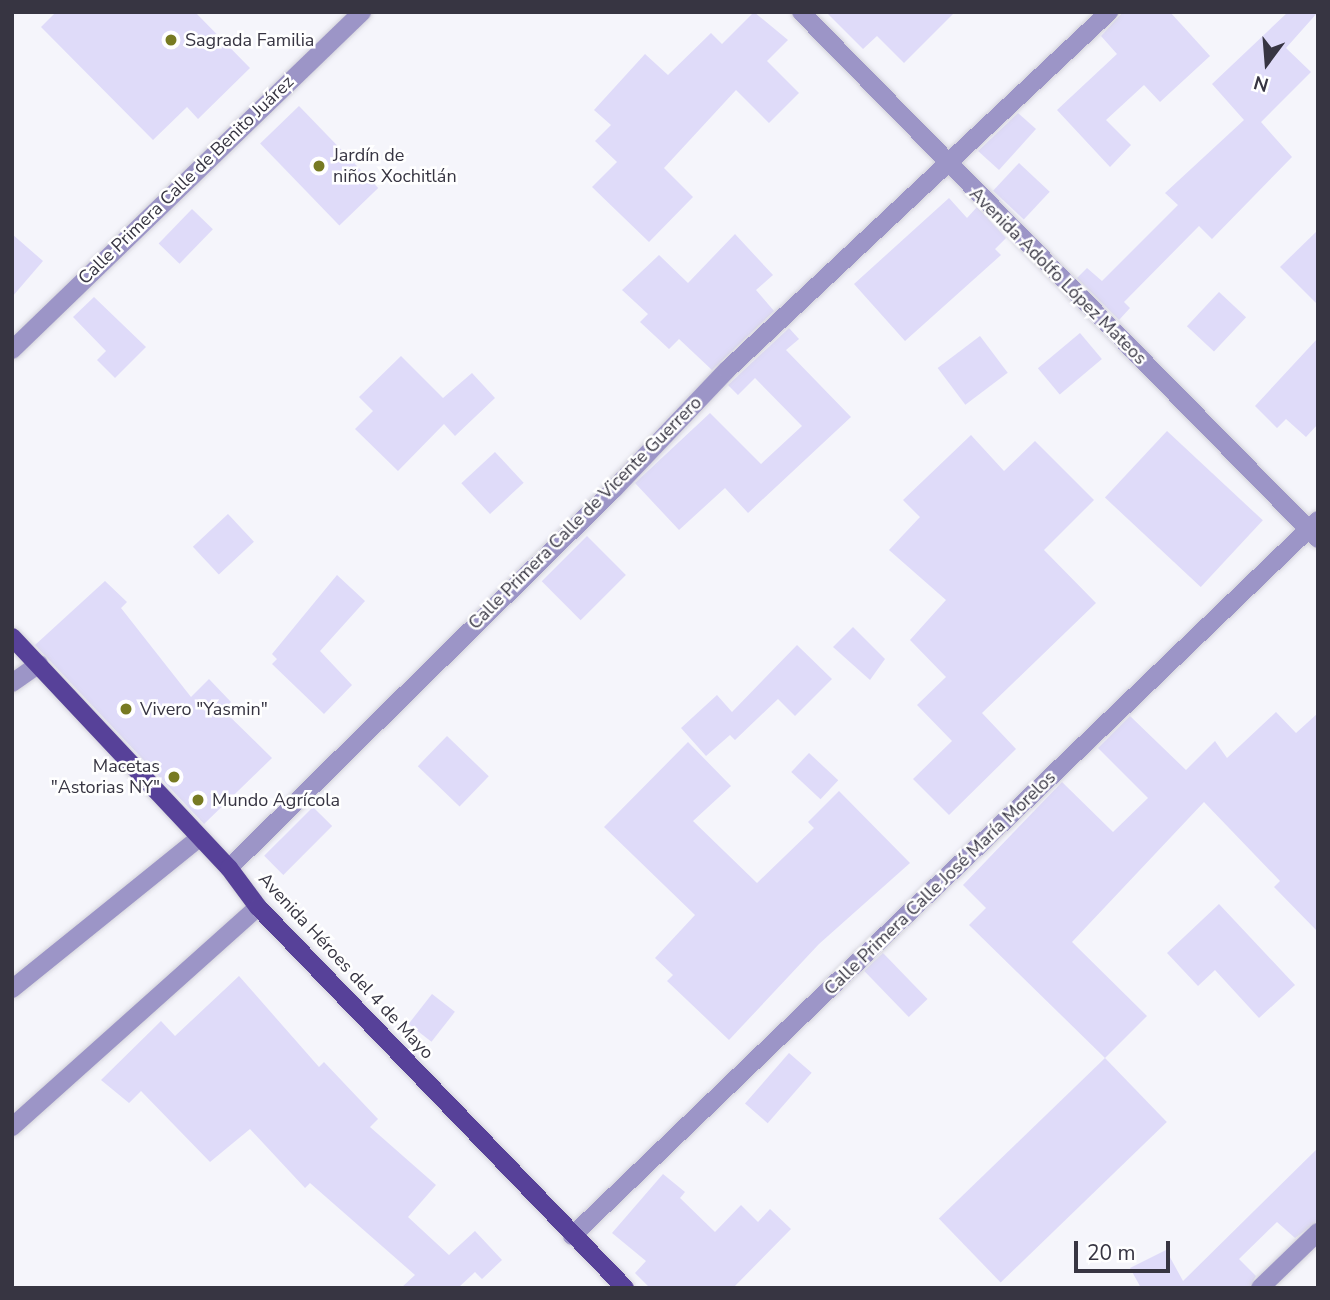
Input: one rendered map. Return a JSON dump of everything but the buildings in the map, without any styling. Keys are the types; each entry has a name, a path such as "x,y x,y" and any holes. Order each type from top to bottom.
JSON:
{"main road":[{"name":"Avenida Héroes del 4 de Mayo","path":"12,637 229,868 258,907 625,1288"}],"street":[{"name":"Calle Primera Calle de Benito Juárez","path":"12,350 362,12"},
{"name":"Avenida Adolfo López Mateos","path":"801,12 948,165 1315,529"},
{"name":"Calle Primera Calle de Vicente Guerrero","path":"229,868 614,489 727,370 1109,12"},
{"name":"Calle Primera Calle José María Morelos","path":"572,1236 1315,529"},
{"path":"12,683 38,664"},
{"path":"12,989 199,838"},
{"path":"12,1127 258,907"},
{"path":"1260,1288 1318,1232"}],"place":[{"name":"Sagrada Familia","path":"171,40"},
{"name":"Jardín de niños Xochitlán","path":"319,166"},
{"name":"Vivero \"Yasmin\"","path":"126,709"},
{"name":"Macetas \"Astorias NY\"","path":"174,777"},
{"name":"Mundo Agrícola","path":"198,800"}]}
